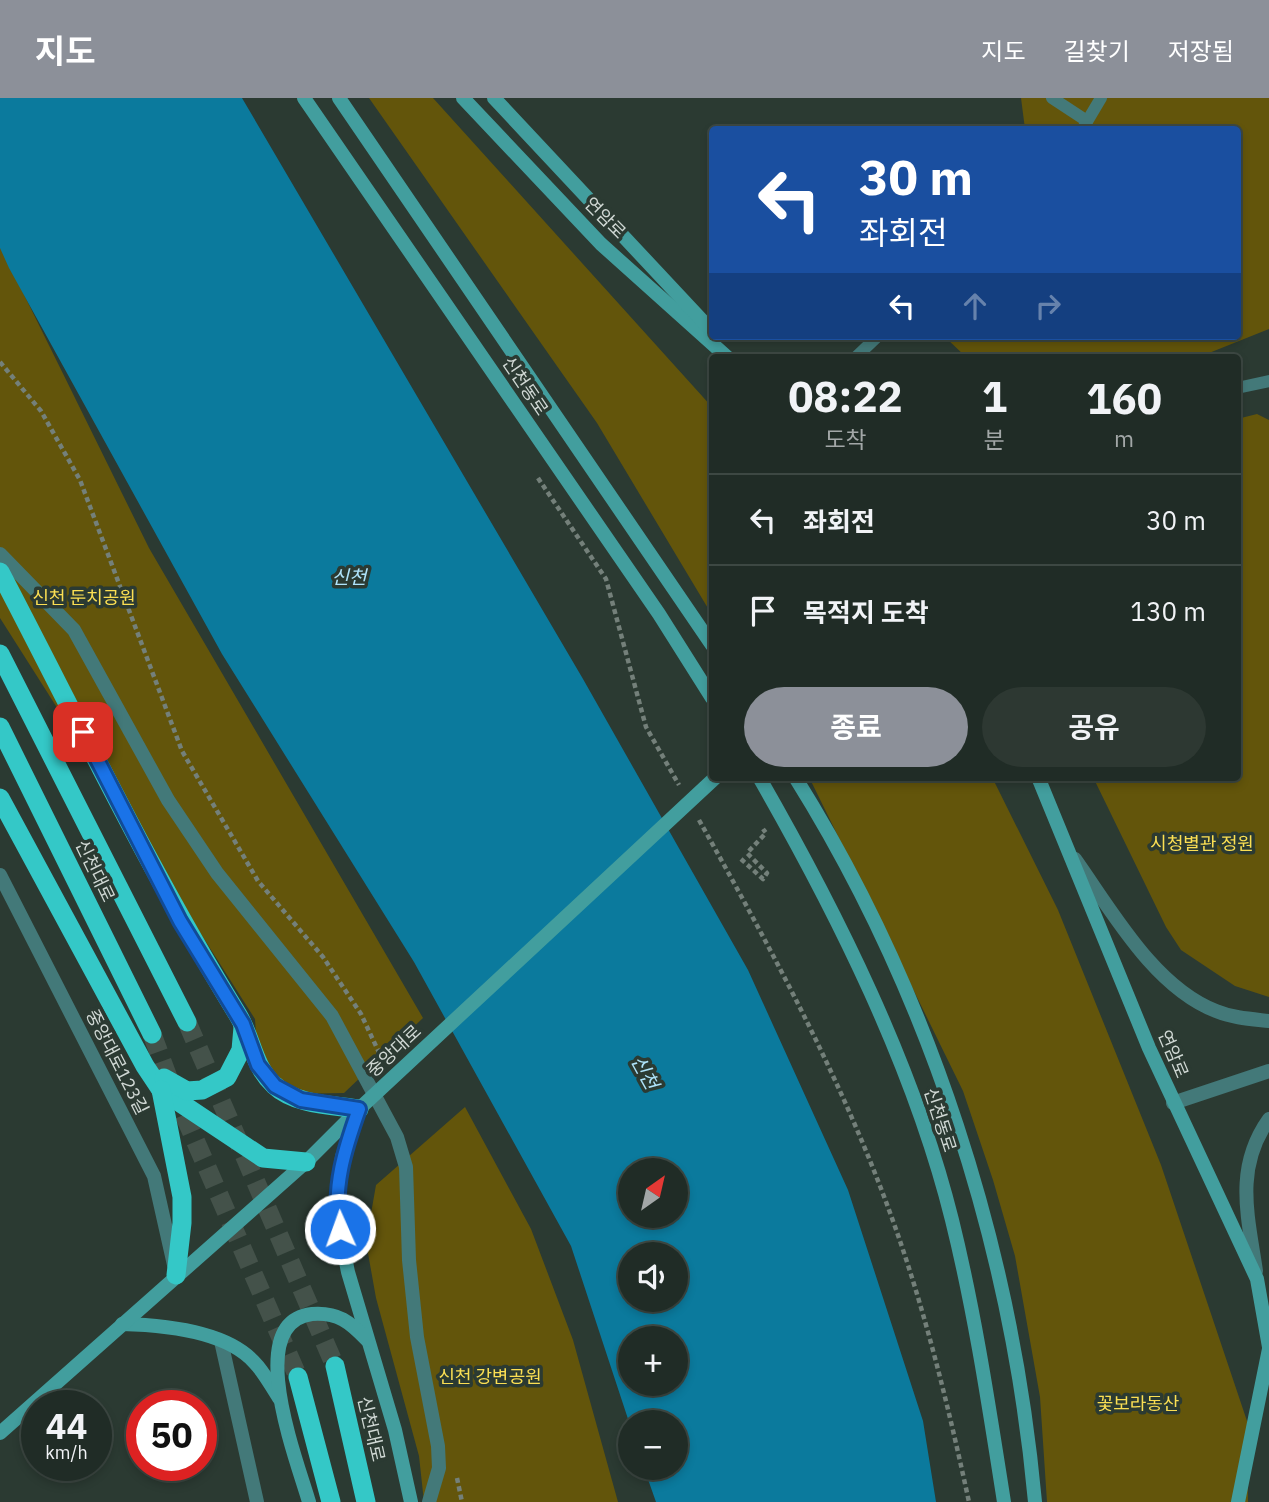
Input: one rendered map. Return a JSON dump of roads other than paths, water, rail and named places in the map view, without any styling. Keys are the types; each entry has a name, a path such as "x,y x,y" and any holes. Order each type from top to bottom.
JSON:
{"highway":[{"path":"0,572 180,921 243,1024 258,1065 275,1086 301,1100 359,1109"},
{"name":"신천대로","path":"0,654 187,1022"},
{"name":"신천대로","path":"0,727 152,1034"},
{"path":"0,799 145,1066 161,1090 262,1158 306,1162"},
{"path":"145,1066 187,1091 202,1090 227,1077 241,1050 243,1024"},
{"path":"161,1090 182,1196 176,1275"},
{"name":"신천대로","path":"335,1366 366,1502"},
{"path":"298,1377 331,1502"}],"main road":[{"name":"신천동로","path":"304,98 659,614 709,693"},
{"name":"신천동로","path":"339,98 709,641"},
{"name":"연암로","path":"463,98 601,244 724,354"},
{"name":"연암로","path":"494,98 709,328"},
{"path":"721,340 734,354"},
{"name":"중앙대로","path":"0,1433 306,1162 359,1109 712,781"},
{"name":"신천동로","path":"761,781 851,949 909,1087 951,1218 984,1370 1004,1502"},
{"name":"신천동로","path":"796,781 879,930 918,1021 960,1137 995,1266 1021,1378 1035,1502"},
{"name":"연암로","path":"1040,781 1173,1103 1257,1279 1269,1348"},
{"path":"359,1109 342,1157 336,1212 348,1272 395,1430 411,1502"},
{"path":"309,1502 280,1399 276,1349 290,1325 304,1315 328,1313 349,1321 370,1344"},
{"path":"122,1324 167,1326 221,1341 254,1361 280,1399"},
{"path":"1238,1502 1269,1348"}],"street":[{"path":"0,554 74,630 168,800 217,873 332,1016 397,1137 406,1167 409,1261 417,1337 438,1446 439,1468 429,1502"},
{"path":"1070,852 1150,963 1214,1010 1234,1017 1269,1021"},
{"name":"중앙대로123길","path":"0,876 154,1176 176,1275"},
{"path":"1173,1103 1269,1071"},
{"path":"1257,1279 1245,1190 1250,1153 1269,1119"},
{"path":"221,1341 257,1502"}],"lane":[{"path":"1052,98 1084,125 1101,98"},
{"path":"859,354 874,340"},
{"path":"1241,387 1269,381"}],"water":[{"name":"신천","path":"0,98 242,98 583,679 748,970 848,1190 923,1421 936,1502 656,1502 648,1480 688,1480 688,1410 625,1410 620,1396 688,1396 688,1326 618,1326 618,1389 571,1246 414,962 222,654 0,248"}],"tunnel":[{"path":"187,1022 335,1366"},
{"path":"152,1034 169,1080 298,1377"}],"park label":[{"name":"신천 둔치공원","path":"84,598"},
{"name":"시청별관 정원","path":"1202,844"},
{"name":"신천 강변공원","path":"490,1377"},
{"name":"꽃보라동산","path":"1138,1404"}]}
